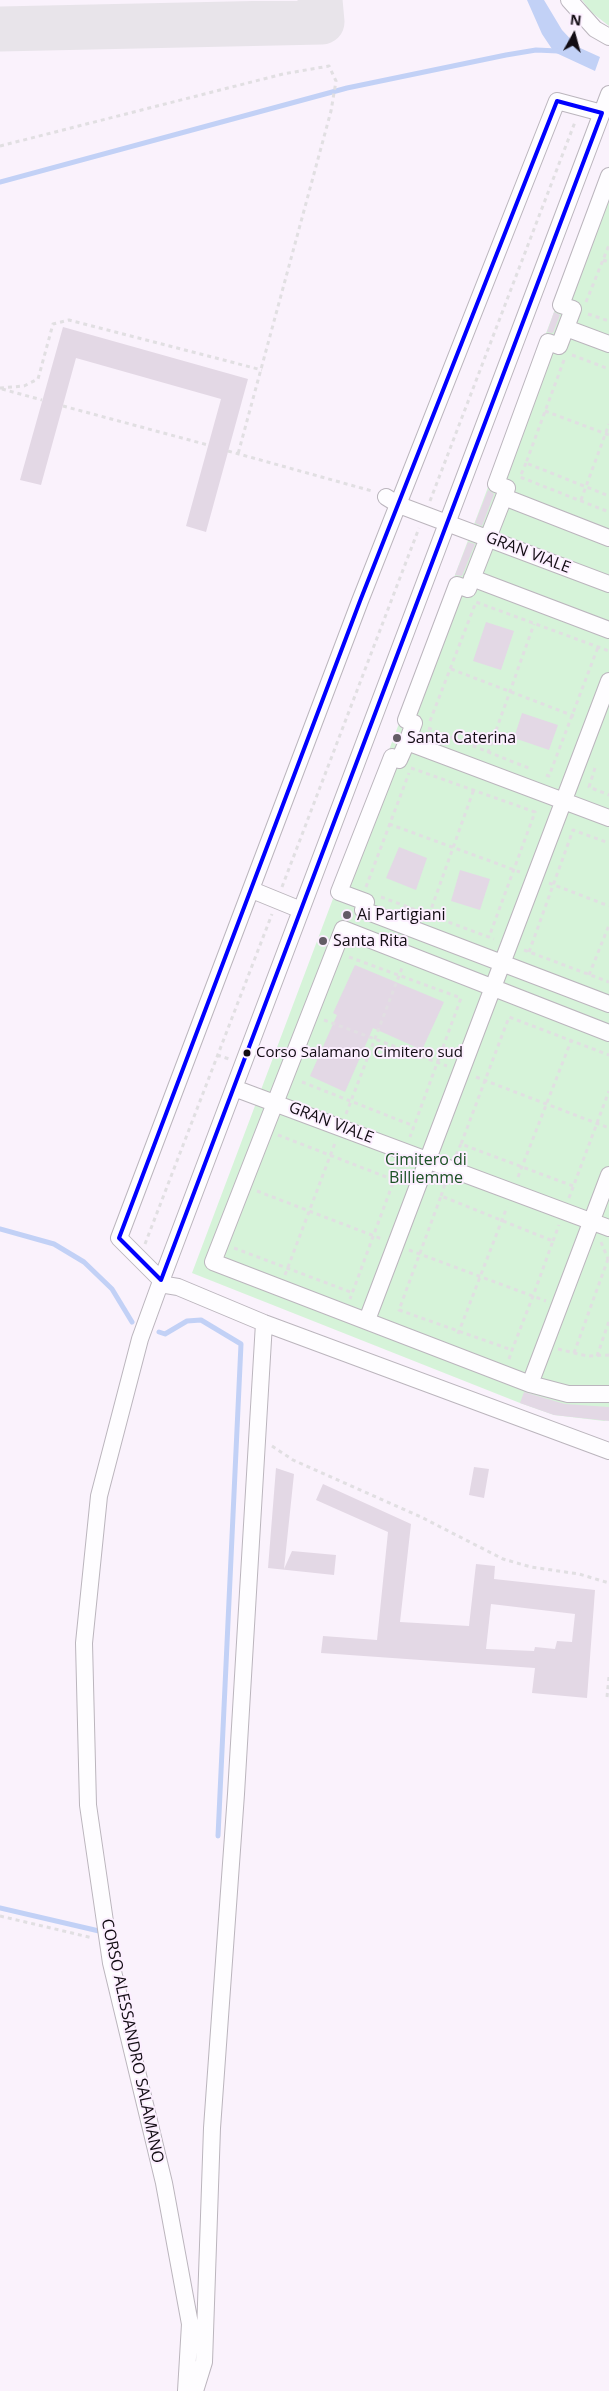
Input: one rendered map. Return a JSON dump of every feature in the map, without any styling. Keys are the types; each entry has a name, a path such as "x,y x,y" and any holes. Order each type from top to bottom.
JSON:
{"street":[{"path":"569,0 596,30 609,37"},
{"name":"CORSO ALESSANDRO SALAMANO","path":"186,2391 190,2324 164,2183 111,1963 88,1806 84,1643 99,1496 140,1339 160,1282 609,94"},
{"path":"602,113 556,100 393,501 252,890 119,1238 140,1258 160,1282 178,1286 264,1323 609,1451"},
{"path":"609,176 562,305 573,309 559,346 548,342 496,484 507,488 504,497 468,589 457,585 406,720 414,723 407,742 399,760 392,757 339,892 366,902 363,910 502,966 609,1004"},
{"path":"566,328 609,344"},
{"path":"504,497 609,538"},
{"path":"393,501 447,523"},
{"name":"GRAN VIALE","path":"447,523 609,584"},
{"path":"472,578 609,630"},
{"path":"367,1320 609,681"},
{"path":"407,742 609,818"},
{"path":"252,890 300,910"},
{"path":"609,1032 342,929 213,1262 530,1384 568,1394 609,1394"},
{"name":"GRAN VIALE","path":"234,1088 609,1228"},
{"path":"530,1384 609,1175"},
{"path":"195,2391 204,2362 212,2128 264,1323"}],"path":[{"path":"0,146 283,74 329,66 336,81 331,111 238,454"},
{"path":"140,1258 580,107"},
{"path":"586,303 609,245"},
{"path":"603,260 609,262"},
{"path":"582,312 609,321"},
{"path":"0,388 24,386 38,379 53,324 70,320 262,370"},
{"path":"609,369 567,354 520,477 609,512"},
{"path":"0,388 42,400"},
{"path":"63,406 208,445"},
{"path":"545,411 607,435"},
{"path":"581,500 607,435 609,424"},
{"path":"228,452 378,492 393,501"},
{"path":"526,463 609,496"},
{"path":"598,648 548,776 427,728 476,602 609,652"},
{"path":"450,669 593,723"},
{"path":"597,762 589,787 609,795"},
{"path":"365,890 411,768 535,812 489,937"},
{"path":"389,824 609,906"},
{"path":"529,952 573,830 609,843"},
{"path":"374,894 609,982"},
{"path":"589,975 609,925"},
{"path":"305,1074 301,1082 414,1126 461,998 349,956 346,965"},
{"path":"321,1030 328,1011"},
{"path":"609,1055 509,1017 461,1144 573,1186 609,1091"},
{"path":"237,1240 234,1248 353,1293 394,1180 276,1134"},
{"path":"253,1198 256,1190"},
{"path":"441,1196 553,1241 512,1350 399,1310 441,1196"},
{"path":"574,1353 609,1260"},
{"path":"597,1356 608,1329 609,1321"},
{"path":"545,1344 574,1353 597,1356 609,1355"},
{"path":"258,1435 292,1460 447,1529 503,1559 532,1567 579,1574 609,1583"},
{"path":"606,1698 609,1677"},
{"path":"0,1916 108,1941"}],"green space":[{"path":"582,0 609,0 609,26 591,12"},
{"name":"Cimitero di Billiemme","path":"609,166 609,1420 604,1421 554,1415 520,1403 192,1273"}],"water":[{"path":"527,0 544,0 562,30 578,47 600,57 595,71 554,52 542,34"}],"building":[{"path":"554,312 560,315 553,333 547,332"},
{"path":"63,327 248,379 206,532 186,526 221,399 76,358 41,485 20,480"},
{"path":"488,490 494,494 482,526 475,523"},
{"path":"468,542 475,544 462,576 455,575"},
{"path":"486,622 514,631 501,670 473,661"},
{"path":"522,713 558,725 549,750 514,738"},
{"path":"399,847 427,858 416,890 386,878"},
{"path":"460,870 490,879 480,910 451,901"},
{"path":"355,965 444,1002 422,1050 373,1028 345,1092 310,1076 337,1015 333,1013"},
{"path":"524,1392 565,1404 609,1407 609,1421 554,1415 520,1403"},
{"path":"474,1467 489,1469 484,1498 469,1495"},
{"path":"276,1468 294,1474 284,1569 292,1551 336,1555 334,1575 268,1568"},
{"path":"323,1484 411,1524 400,1622 469,1626 476,1564 495,1566 494,1579 595,1590 587,1698 532,1693 535,1668 321,1653 323,1636 377,1640 388,1532 316,1500","holes":["491,1604 575,1614 572,1642 557,1641 555,1649 535,1647 534,1651 486,1649"]}],"waterway":[{"path":"0,182 347,88 506,55 536,50 558,51"},
{"path":"0,1229 54,1244 84,1262 112,1289 132,1322"},
{"path":"159,1332 165,1334 187,1321 201,1320 241,1344 218,1836"},
{"path":"0,1908 99,1931"}],"taxiway":[{"path":"0,29 322,22 320,0"}],"transit line":[{"path":"557,101 602,113 161,1280 119,1238 360,601 557,101"}],"place":[{"name":"Santa Caterina","path":"397,738"},
{"name":"Ai Partigiani","path":"347,915"},
{"name":"Santa Rita","path":"323,941"},
{"name":"Corso Salamano Cimitero sud","path":"247,1053"}]}
